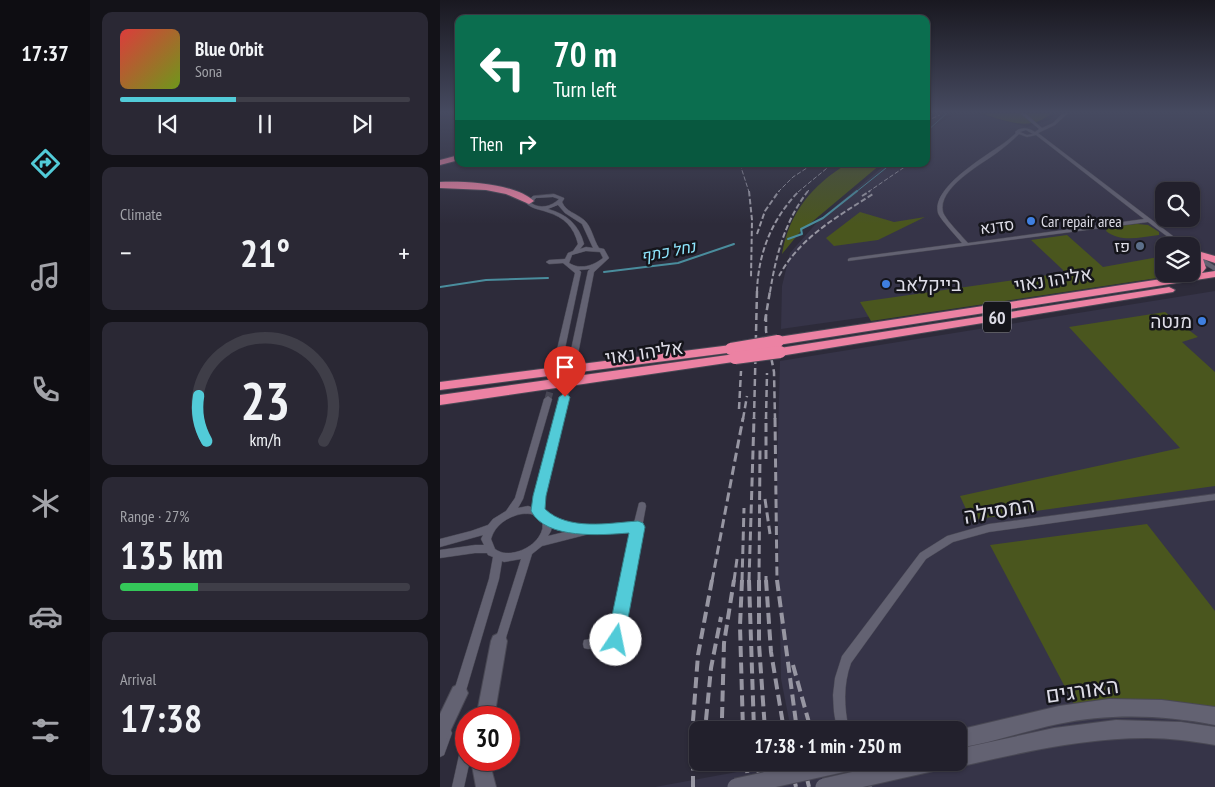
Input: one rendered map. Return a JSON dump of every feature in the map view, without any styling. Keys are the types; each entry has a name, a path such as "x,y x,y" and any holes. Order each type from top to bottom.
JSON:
{"highway":[{"path":"440,154 455,150"},
{"path":"440,159 455,154"},
{"path":"440,163 455,158"},
{"path":"440,185 477,186 520,196 532,205"},
{"path":"1200,255 1215,261"},
{"name":"אליהו נאוי","path":"1200,276 1215,274"},
{"name":"אליהו נאוי","path":"779,347 1167,282"},
{"name":"אליהו נאוי","path":"779,347 1215,283"},
{"name":"60","path":"733,353 779,347"},
{"name":"אליהו נאוי","path":"440,386 733,353"},
{"name":"אליהו נאוי","path":"440,400 733,353"}],"street":[{"path":"966,244 942,214 940,209 941,198 953,184 997,150"},
{"path":"1059,150 1171,237"},
{"path":"532,205 540,196 554,195 560,197 563,209 584,222 592,242 597,249 606,255 591,272 573,359"},
{"path":"532,205 549,207 560,203"},
{"path":"532,205 552,212 574,225 581,244 567,264"},
{"name":"סדנא","path":"850,260 1148,220"},
{"path":"575,252 597,249"},
{"path":"1200,257 1215,269"},
{"path":"549,262 588,268 600,264"},
{"path":"559,358 578,272 567,264"},
{"path":"538,511 539,496 565,397"},
{"path":"440,543 472,536 491,528 510,513 519,499 548,399"},
{"name":"המסילה","path":"843,721 838,693 846,660 917,561 929,551 950,539 989,528 1215,497"},
{"path":"588,644 616,640 642,506"},
{"path":"510,513 525,510 538,511 547,520 589,530"},
{"path":"540,543 548,529 547,520"},
{"path":"440,554 488,549 498,556 512,557 528,552 540,543 589,530 638,527"},
{"path":"488,549 486,539 491,528"},
{"path":"480,706 528,552"},
{"path":"440,751 494,579 498,556"},
{"path":"488,706 499,642"},
{"path":"440,734 459,693"},
{"name":"האורגים","path":"967,737 1073,712 1107,708 1144,707 1215,716"},
{"name":"האורגים","path":"967,756 1077,732 1111,728 1165,729 1215,736"},
{"path":"458,787 462,771"},
{"path":"482,771 486,787"},
{"path":"736,787 809,771"},
{"path":"860,771 866,787"},
{"path":"824,787 895,771"}],"shaded area":[{"path":"930,150 1215,150 1215,267 1200,270 1200,237 1155,237 1155,276 781,329 782,286 790,253 820,219 882,167 930,167"},
{"path":"1215,291 1215,787 655,787 742,771 967,771 967,721 789,721 781,679 777,473 780,361"}],"green space":[{"path":"842,167 877,167 800,232 782,254 785,239 796,213 813,191"},
{"path":"860,212 894,222 925,217 878,240 834,246 826,238"},
{"path":"1137,224 1148,225 1159,232 1159,235 1125,238 1112,235 1106,231 1108,227"},
{"path":"1067,235 1103,267 1155,258 1155,278 871,321 860,302 1063,273 1063,270 1031,240"},
{"path":"1165,312 1198,337 1182,342 1215,372 1215,486 971,520 960,496 1180,448 1069,327"},
{"path":"1147,524 1215,611 1215,708 1145,699 1109,700 1075,706 990,545"}],"waterway":[{"name":"נחל כתף","path":"856,192 887,167"},
{"name":"נחל כתף","path":"788,239 802,234 801,229 823,218 857,191"},
{"name":"נחל כתף","path":"604,272 678,263 734,244"},
{"name":"נחל כתף","path":"440,287 486,280 548,278"}],"tunnel":[{"path":"548,399 559,358"},
{"path":"565,397 573,359"}],"railway":[{"path":"741,167 749,192"},
{"path":"779,191 793,177 808,167"},
{"path":"798,192 828,167"},
{"path":"868,192 905,167"},
{"path":"749,191 752,220 751,278"},
{"path":"757,234 765,211 779,191"},
{"path":"770,292 775,265 787,226 808,191"},
{"path":"862,196 870,191"},
{"path":"757,292 760,264 768,237 781,213 798,192"},
{"path":"779,276 797,250 808,239 873,194"},
{"path":"754,419 757,291"},
{"path":"766,315 770,291"},
{"path":"765,321 766,315"},
{"path":"766,315 766,331 774,372 775,419"},
{"path":"739,409 741,371"},
{"path":"766,419 767,373"},
{"path":"743,419 747,396"},
{"path":"712,581 743,418"},
{"path":"749,580 754,418"},
{"path":"775,418 777,581"},
{"path":"766,419 766,459"},
{"path":"759,581 760,450"},
{"path":"765,499 770,534"},
{"path":"742,581 744,508"},
{"path":"734,581 737,559"},
{"path":"693,787 693,721 698,655 712,580"},
{"path":"722,718 724,643 734,580"},
{"path":"742,580 740,626 743,721"},
{"path":"749,580 754,721"},
{"path":"766,580 771,652 782,721"},
{"path":"777,580 796,721"},
{"path":"759,581 759,644 764,721"},
{"path":"706,720 711,668 721,617"},
{"path":"793,665 809,721"},
{"path":"747,771 749,787"},
{"path":"758,771 761,787"},
{"path":"771,771 773,787"},
{"path":"792,771 796,787"},
{"path":"805,771 809,787"},
{"path":"823,771 828,787"},
{"path":"835,771 842,787"}],"place":[{"name":"Car repair area","path":"1031,221"},
{"name":"פז","path":"1140,246"},
{"name":"בייקלאב","path":"886,284"},
{"name":"מנטה","path":"1202,321"}],"route":[{"path":"565,397 539,496 538,511 547,520 589,530 638,527 616,640"}]}
